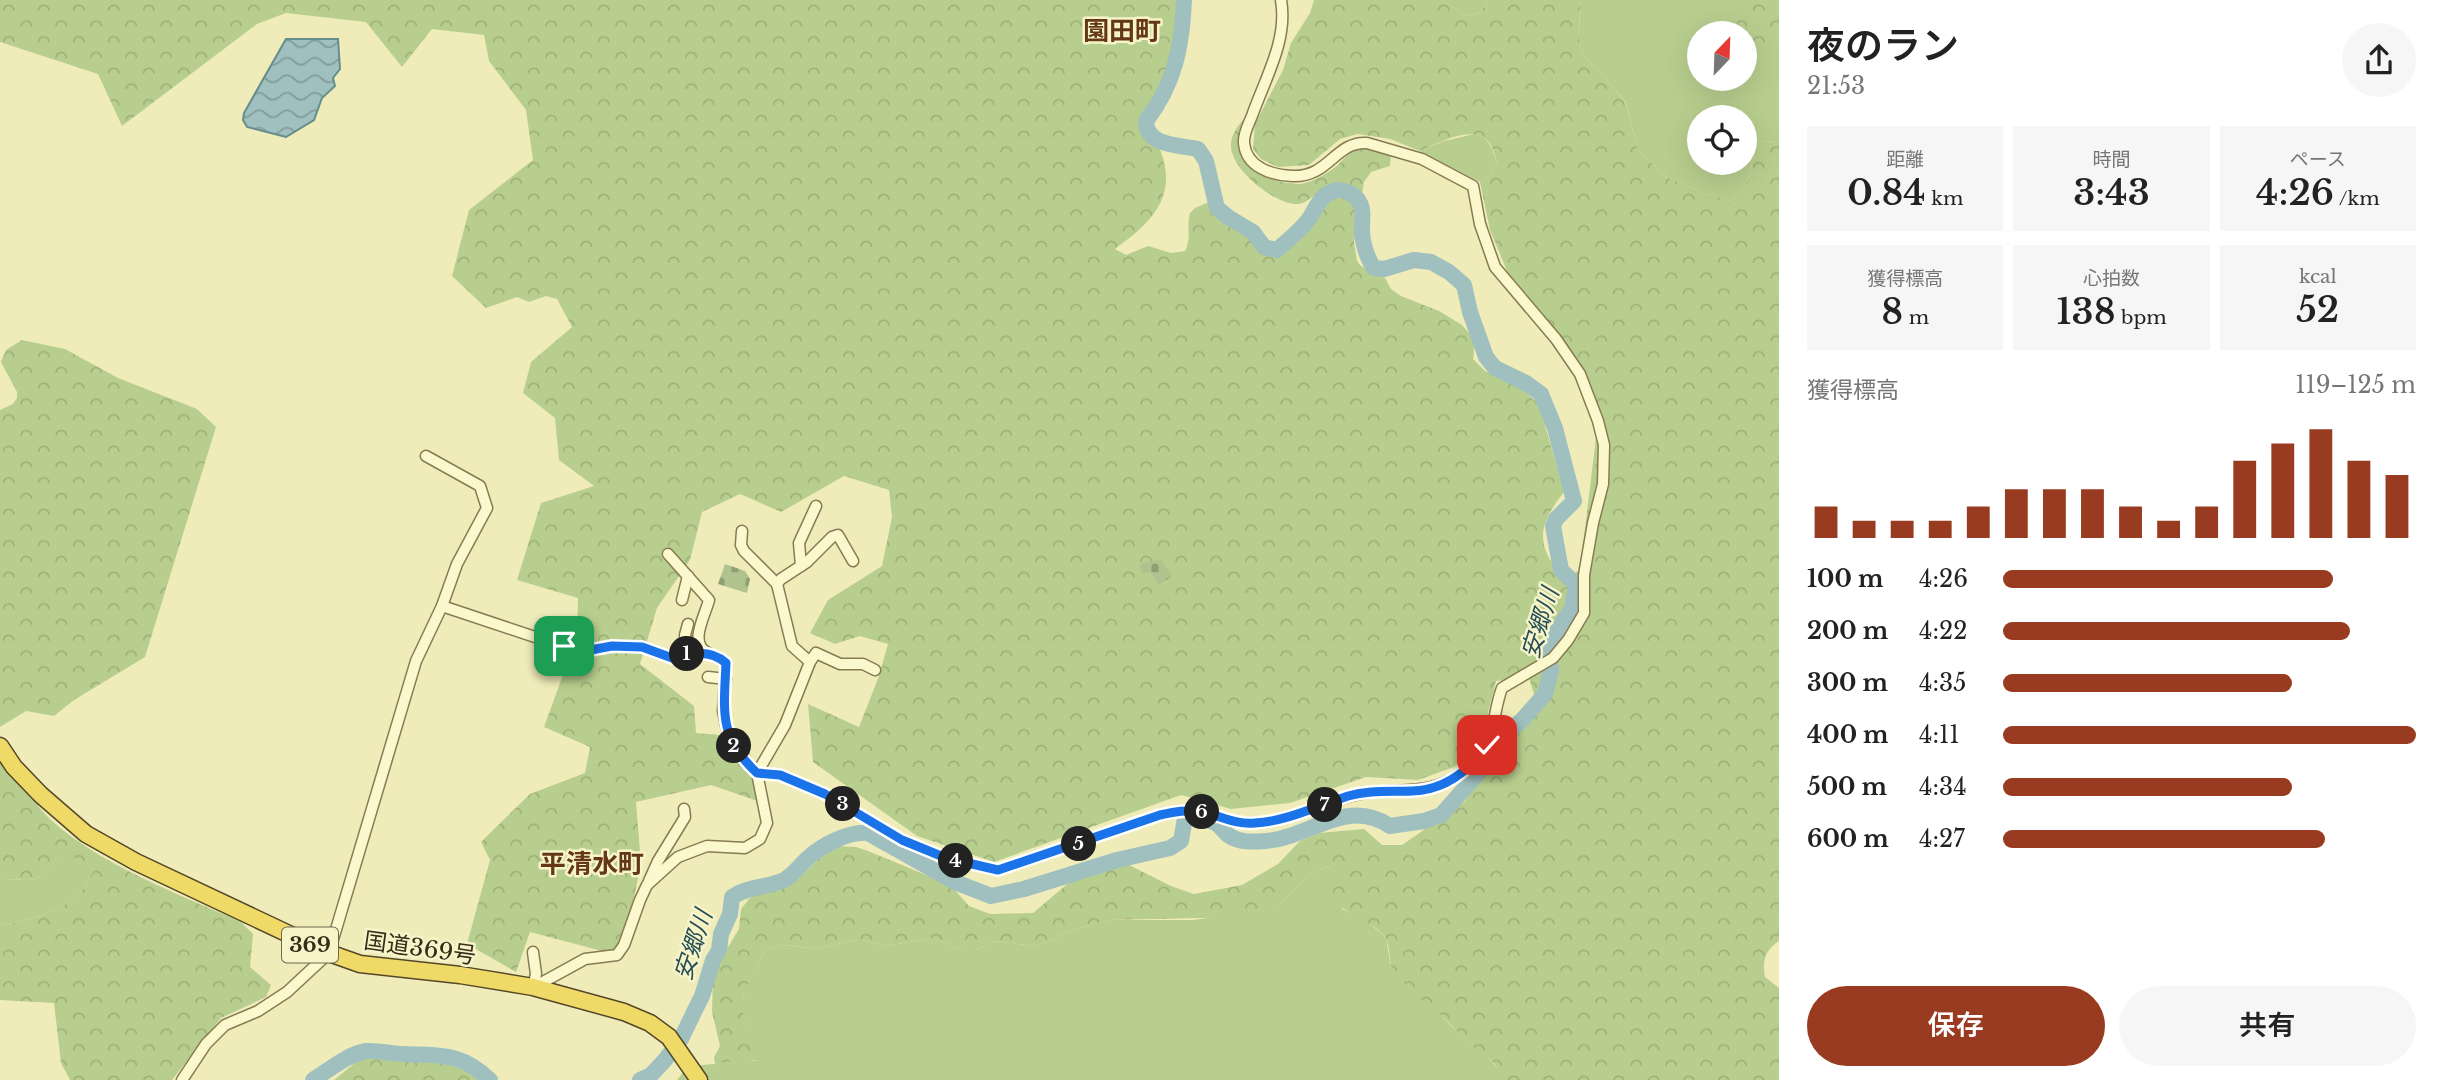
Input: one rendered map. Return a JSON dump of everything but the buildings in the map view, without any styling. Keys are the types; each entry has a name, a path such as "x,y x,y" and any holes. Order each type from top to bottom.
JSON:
{"highway":[{"name":"国道369号","path":"0,746 14,767 41,795 86,834 136,862 329,953 360,964 460,975 533,987 624,1012 650,1023 669,1037 697,1075"}],"street":[{"path":"757,773 780,775 825,794 902,840 946,858 998,870 1160,815 1202,812 1236,823 1254,824 1276,821 1374,790 1415,791 1436,787 1457,777 1475,762 1487,745 1503,688 1549,660 1568,640 1584,613 1584,575 1603,484 1604,444 1580,374 1556,339 1496,267 1480,224 1473,186 1422,159 1367,143 1343,150 1322,169 1304,176 1279,175 1258,168 1247,156 1244,135 1282,33 1284,13 1281,0"},
{"path":"182,1080 206,1044 225,1025 258,1010 287,992 329,953 416,661 442,606 457,564 488,508 480,486 426,456"},
{"path":"801,566 799,543 817,506"},
{"path":"742,531 741,545 744,551 777,584 792,646 810,662"},
{"path":"777,584 832,537 838,535 853,561"},
{"path":"668,554 709,600 699,634 700,647"},
{"path":"682,600 688,576"},
{"path":"442,606 580,652 622,646 651,649 675,659 686,654 709,654"},
{"path":"648,885 678,857 707,846 745,848 760,839 767,823 757,773 735,750 726,725 723,711 726,663 686,642 688,624"},
{"path":"757,773 785,725 816,653 840,664 863,664 875,670"},
{"path":"708,677 726,679"},
{"path":"533,987 585,959 617,954 624,945 658,861 685,817 684,809"},
{"path":"533,953 536,974 533,987"}],"green space":[{"path":"0,0 1180,0 1176,42 1169,71 1147,124 1165,165 1165,190 1153,215 1115,249 1126,255 1148,246 1171,253 1185,251 1190,213 1209,202 1224,219 1244,234 1266,243 1289,242 1326,199 1315,195 1301,204 1287,202 1254,183 1238,164 1231,145 1232,138 1243,120 1240,147 1243,157 1259,173 1284,182 1303,184 1312,181 1359,148 1391,153 1390,166 1371,172 1364,182 1354,242 1357,261 1361,266 1385,278 1391,289 1401,296 1439,311 1462,325 1475,340 1473,359 1485,371 1518,386 1539,404 1564,492 1545,525 1544,545 1554,566 1564,578 1580,570 1598,421 1574,361 1512,283 1490,230 1480,182 1487,179 1497,162 1490,143 1482,136 1465,135 1420,151 1390,139 1358,134 1340,139 1309,165 1278,167 1261,159 1253,149 1255,124 1283,70 1291,43 1310,13 1314,0 1441,0 1467,16 1479,13 1489,0 1580,0 1579,41 1583,55 1626,104 1638,150 1666,177 1730,201 1745,186 1749,175 1757,175 1757,149 1761,141 1779,142 1779,941 1768,952 1764,966 1765,977 1779,988 1779,1080 1502,1080 1493,1063 1400,978 1392,967 1384,936 1372,925 1331,900 1337,874 1327,866 1310,875 1274,909 1248,917 1109,920 1079,928 1035,946 994,941 976,950 963,950 934,938 885,946 859,939 817,949 783,945 766,950 750,980 743,1004 747,1028 763,1059 715,1064 714,1057 720,1046 712,1012 713,977 717,965 739,929 741,909 756,895 775,890 799,878 830,848 856,847 868,851 931,877 955,890 969,906 990,914 1033,913 1072,880 1125,863 1171,886 1194,894 1242,885 1278,864 1300,841 1319,833 1364,829 1382,845 1402,845 1464,802 1493,762 1539,710 1529,678 1496,681 1481,741 1454,767 1418,780 1366,777 1290,803 1231,809 1181,795 994,862 917,836 813,762 808,704 859,727 888,644 860,636 835,644 810,633 828,600 882,566 892,517 889,490 844,476 781,512 740,494 702,512 690,560 657,608 640,664 694,706 696,733 744,737 769,805 711,785 636,802 641,864 624,945 617,955 530,932 516,972 467,944 490,860 481,842 530,794 585,773 590,747 544,727 577,636 578,598 517,580 541,503 594,486 559,460 555,418 523,393 531,362 572,327 557,299 546,296 529,302 517,297 486,308 452,276 469,210 533,160 526,110 489,61 484,35 432,29 402,67 366,22 286,13 257,24 122,126 98,74 0,42"},
{"path":"1441,0 1489,0 1479,13 1467,16"},
{"path":"1580,0 1779,0 1779,142 1761,141 1757,149 1757,105 1687,105 1687,175 1749,175 1748,178 1745,186 1730,201 1666,177 1638,150 1626,103 1583,55 1579,42"},
{"path":"1738,0 1779,0 1779,46 1773,48 1757,45 1757,21 1736,20"},
{"path":"1474,134 1487,140 1497,162 1487,179 1480,182 1420,151 1444,141"},
{"path":"22,340 65,349 118,378 197,409 216,427 145,657 74,700 54,716 26,711 0,727 0,410 13,404 17,398 17,392 1,362 6,350"},
{"path":"1160,559 1172,576 1159,585 1150,572 1141,574 1140,564"},
{"path":"725,564 745,571 750,579 747,593 718,584"},
{"path":"0,750 38,805 71,836 142,878 241,922 253,934 250,967 271,985 266,997 221,1018 172,1080 70,1080 61,1063 54,1003 0,1000 0,925 31,919 63,906 81,892 94,870 77,859 63,855 58,856 45,873 34,879 0,879"},
{"path":"65,854 78,858 94,870 79,894 53,911 31,919 0,925 0,879 34,879 45,873 58,856"},
{"path":"1327,866 1337,874 1342,909 1363,918 1384,936 1390,963 1467,1042 1485,1054 1502,1073 1502,1080 677,1080 688,1066 728,1060 756,1061 741,1009 747,983 766,950 783,945 817,949 859,939 885,946 934,938 963,950 976,950 994,941 1035,946 1079,928 1109,920 1193,920 1274,909 1310,875"},
{"path":"361,1058 440,1062 467,1072 479,1080 334,1080"}],"water":[{"path":"286,39 338,39 340,69 333,78 335,86 322,98 314,120 286,137 247,127 243,120 244,113"}],"waterway":[{"name":"安郷川","path":"640,1080 651,1075 681,1039 702,996 713,960 719,950 721,934 730,914 732,897 784,880 814,853 836,840 853,834 868,833 955,882 991,896 1024,889 1117,860 1170,848 1181,841 1185,818 1210,821 1233,838 1251,842 1282,838 1343,817 1374,818 1390,826 1424,821 1441,815 1481,770 1503,737 1545,694 1551,670 1549,654 1559,627 1572,609 1576,585 1561,570 1553,526 1556,519 1574,501 1555,428 1541,394 1526,383 1495,368 1486,357 1470,312 1464,285 1449,272 1431,262 1414,260 1384,269 1374,268 1364,243 1361,205 1350,193 1339,190 1326,195 1309,219 1277,250 1264,247 1253,232 1217,208 1206,161 1198,149 1164,143 1157,140 1147,129 1146,121 1164,93 1175,64 1184,0"},
{"name":"安郷川","path":"313,1080 352,1055 366,1051 450,1057 469,1064 490,1080"}],"district":[{"name":"園田町","path":"1122,31"},
{"name":"平清水町","path":"592,864"}],"route":[{"path":"564,646 580,652 612,646 642,647 675,659 686,654 720,657 726,663 723,711 726,725 735,750 757,773 780,775 825,794 902,840 946,858 998,870 1160,815 1202,812 1236,823 1254,824 1276,821 1374,790 1415,791 1436,787 1457,777 1475,762 1487,745"}]}
